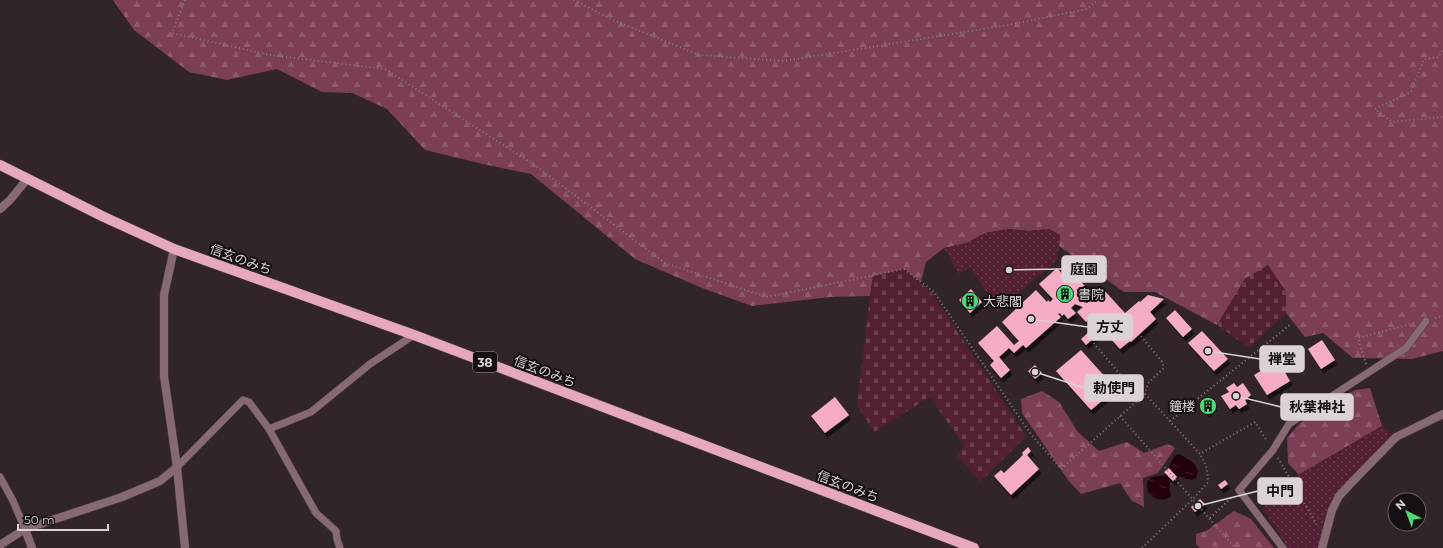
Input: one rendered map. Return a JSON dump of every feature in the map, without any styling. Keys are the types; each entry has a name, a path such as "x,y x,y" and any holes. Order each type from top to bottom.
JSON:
{"main road":[{"name":"信玄のみち","path":"0,165 104,217 174,249 414,335 974,548"}],"street":[{"path":"0,209 10,200 28,178"},
{"path":"174,249 164,295 164,376 177,467 185,548"},
{"path":"1322,548 1332,510 1339,496 1396,437 1443,414"},
{"path":"0,545 24,529 134,492 160,481 177,467"},
{"path":"24,529 32,548"}],"lane":[{"path":"1283,548 1239,490 1273,450 1289,424 1406,348 1426,320"},
{"path":"268,429 311,412 370,364 414,335"},
{"path":"177,467 243,400 249,402 268,429 316,513 336,531 340,548"},
{"path":"0,477 13,501 24,529"}],"path":[{"path":"185,0 172,33 270,55 385,69 536,166 665,263 767,298 904,269 934,292 1030,433 1061,469 1145,394 1148,382 1163,369 1163,363 1140,335"},
{"path":"574,0 613,20 699,55 784,61 1008,25 1087,9 1097,0"},
{"path":"1443,51 1438,57 1424,59 1411,92 1375,109 1392,122 1443,117"},
{"path":"1368,373 1358,338 1443,316"},
{"path":"1170,422 1291,324"},
{"path":"1091,340 1140,398"},
{"path":"1142,548 1193,499 1208,482 1207,468 1200,454 1145,394"},
{"path":"1120,416 1235,548"},
{"path":"1200,454 1255,422 1324,537"},
{"path":"1210,518 1239,490"}],"green space":[{"path":"113,0 1443,0 1443,351 1412,359 1353,358 1323,333 1305,337 1286,313 1286,291 1245,279 1217,325 1155,292 1124,292 1059,246 1060,235 1049,229 1029,231 1009,229 985,233 967,243 944,248 926,262 921,282 904,269 873,276 870,296 830,297 752,306 702,288 635,259 531,174 425,150 387,109 352,93 322,92 277,69 227,80 189,72 134,30"},
{"path":"1009,229 1029,231 1049,229 1060,235 1057,260 997,312 990,297 970,267 959,274 944,248 967,243 985,233"},
{"path":"1268,265 1286,291 1286,313 1249,348 1217,325 1245,279"},
{"path":"904,269 932,293 1026,436 980,482 957,455 964,446 930,397 874,432 857,405 873,276"},
{"path":"1370,388 1382,426 1299,475 1288,463 1287,438 1300,423 1355,390"},
{"path":"1042,391 1059,402 1078,432 1099,451 1127,442 1144,453 1168,444 1175,448 1158,473 1143,478 1144,507 1131,500 1120,483 1081,494 1068,480 1022,413 1021,399"},
{"path":"1382,426 1396,437 1339,496 1322,548 1288,548 1263,508 1281,485"},
{"path":"1234,511 1251,519 1274,548 1200,548 1196,544 1196,534 1206,531"}],"water":[{"path":"1177,454 1187,458 1194,465 1198,471 1196,478 1192,480 1177,476 1170,484 1171,496 1160,499 1152,496 1147,490 1148,479 1156,476 1163,476"}],"building":[{"path":"1057,268 1067,279 1073,273 1085,286 1078,291 1083,297 1079,301 1087,303 1103,289 1125,313 1148,295 1164,299 1150,312 1156,319 1131,342 1130,341 1120,349 1091,317 1086,322 1077,312 1083,307 1075,304 1071,308 1076,313 1068,319 1064,314 1062,316 1060,313 1058,314 1061,317 1026,348 1023,345 1014,353 1009,348 999,357 1010,370 1001,378 990,365 994,361 978,343 997,326 1014,345 1019,341 1002,322 1036,290 1047,302 1048,300 1050,302 1053,299 1039,284"},
{"name":"大悲閣","path":"971,289 982,302 970,313 959,300"},
{"path":"1175,310 1192,329 1183,337 1166,318"},
{"path":"1090,331 1095,337 1086,345 1081,339"},
{"path":"1202,331 1228,359 1214,371 1188,343"},
{"path":"1322,340 1335,360 1321,369 1308,349"},
{"path":"1081,350 1116,389 1091,410 1056,371"},
{"path":"1280,353 1284,359 1279,362 1290,381 1267,395 1254,375 1274,363 1271,358"},
{"path":"1035,365 1042,373 1035,379 1028,371"},
{"path":"1234,383 1237,387 1243,383 1251,395 1245,400 1247,404 1239,409 1236,405 1230,409 1221,396 1229,392 1226,388"},
{"path":"835,397 849,415 825,433 811,416"},
{"name":"鐘楼","path":"1209,399 1215,406 1207,413 1201,407"},
{"path":"1028,447 1031,451 1027,455 1039,469 1011,495 994,476 1001,470 1004,473 1023,455 1022,453"},
{"path":"1169,468 1177,477 1173,481 1164,472"},
{"path":"1225,480 1228,484 1221,489 1218,485"},
{"path":"1200,499 1205,504 1195,512 1191,507"}],"place":[{"name":"庭園","path":"1009,270"},
{"name":"書院","path":"1065,294"},
{"name":"大悲閣","path":"970,301"},
{"name":"方丈","path":"1031,319"},
{"name":"禅堂","path":"1208,351"},
{"name":"勅使門","path":"1035,372"},
{"name":"秋葉神社","path":"1236,396"},
{"name":"鐘楼","path":"1208,406"},
{"name":"中門","path":"1198,506"}]}
